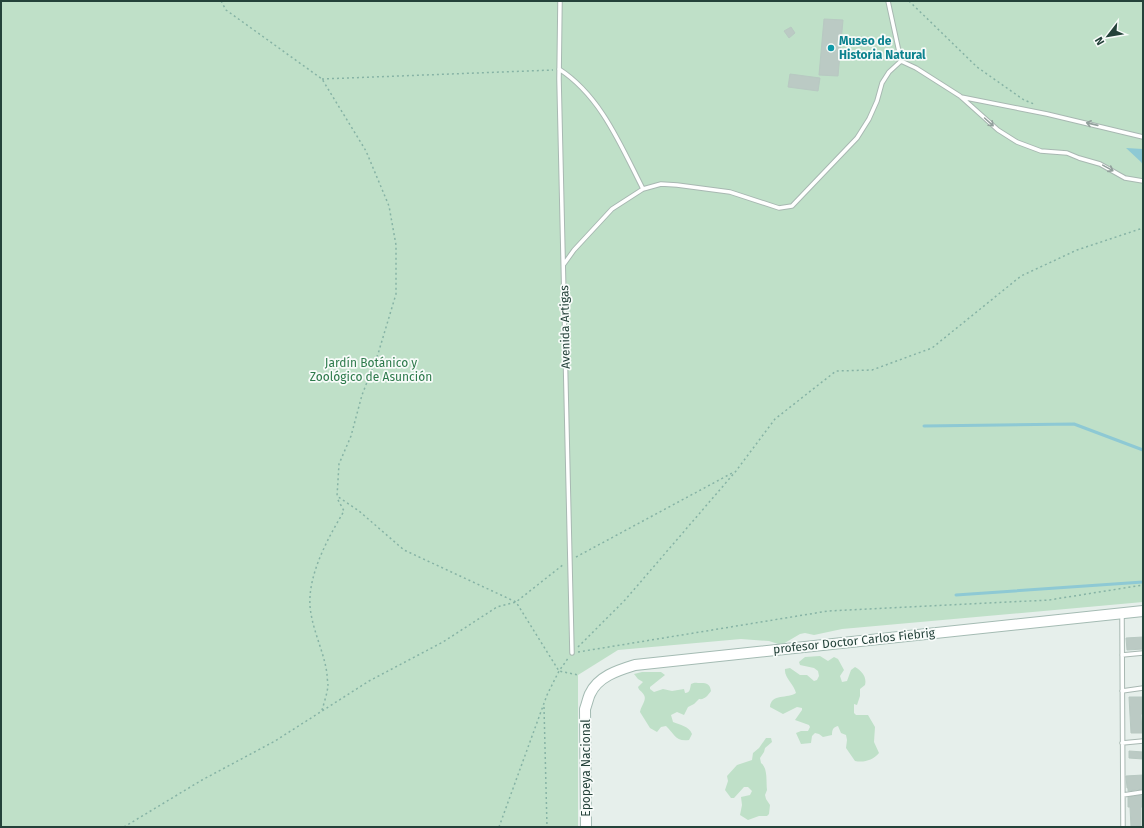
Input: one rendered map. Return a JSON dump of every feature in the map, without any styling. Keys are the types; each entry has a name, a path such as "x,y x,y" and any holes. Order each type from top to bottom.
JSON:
{"street":[{"name":"profesor Doctor Carlos Fiebrig","path":"585,709 591,692 601,680 616,671 635,665 1143,611"},
{"name":"Epopeya Nacional","path":"585,709 586,827"}],"lane":[{"name":"Avenida Artigas","path":"560,1 559,69 572,653"},
{"path":"888,1 901,61"},
{"path":"901,61 916,68 960,96 998,130 1017,142 1041,151 1067,153 1078,158 1100,164 1125,178 1143,181"},
{"path":"564,264 574,250 612,209 643,189 661,184 730,192 779,208 792,206 857,138 869,118 882,83 901,61"},
{"path":"559,69 572,78 595,103 615,133 643,189"},
{"path":"960,96 1047,114 1143,137"},
{"path":"1122,613 1123,827"},
{"path":"1122,655 1143,653"},
{"path":"1122,691 1143,688"},
{"path":"1122,743 1143,741"},
{"path":"1122,795 1143,792"}],"path":[{"path":"221,1 226,10 322,79 366,151 389,206 396,245 396,294 378,354 362,395 351,436 339,464 337,496 344,511 332,532 311,586 310,606 314,630 325,661 328,686 322,711"},
{"path":"909,1 977,67 1024,100 1035,104 1047,114"},
{"path":"322,79 559,69"},
{"path":"499,827 544,705 559,671 572,653 625,600 736,471 775,419 836,371 872,370 932,348 1021,276 1076,250 1143,228"},
{"path":"124,827 202,780 275,741 369,681 443,642 497,607 516,602 570,560 736,471"},
{"path":"337,496 359,511 404,550 516,602 559,671 578,675"},
{"path":"572,653 828,611 1049,600 1143,585"},
{"path":"544,705 547,827"}],"green space":[{"name":"Jardín Botánico y Zoológico de Asunción","path":"1,1 1143,1 1143,602 842,629 814,635 805,633 800,634 783,644 769,641 741,639 618,650 578,675 578,827 1,827"},
{"path":"820,656 828,661 834,657 838,659 844,670 840,676 842,682 847,681 851,670 855,667 862,672 865,677 865,685 860,689 860,696 857,705 854,704 854,713 856,715 868,715 875,727 874,742 879,753 871,759 862,762 855,761 846,748 846,735 841,733 838,726 833,729 832,735 823,737 815,733 812,736 811,743 801,744 796,733 808,731 810,727 809,725 795,720 802,708 797,707 783,714 770,707 773,700 796,693 786,675 785,669 790,668 800,675 807,675 814,681 817,680 819,676 818,671 814,668 800,665 799,662 805,657"},
{"path":"642,672 661,672 665,675 650,687 650,689 654,692 663,689 672,691 684,689 685,693 687,693 690,690 692,683 705,683 709,685 711,691 707,696 703,699 699,699 688,707 684,715 677,712 671,715 673,722 684,726 691,731 692,734 689,740 681,740 666,726 661,727 657,732 650,728 640,712 645,697 638,687 643,682 634,674"},
{"path":"766,738 771,738 772,742 765,748 760,758 766,772 767,790 765,795 770,805 769,814 767,816 759,816 748,820 740,815 742,805 741,797 750,795 752,791 748,787 744,787 734,798 731,798 725,790 728,781 727,776 737,765 752,760 753,753 759,748"}],"water":[{"path":"1126,148 1143,149 1143,165 1141,162"}],"building":[{"name":"Museo de Historia Natural","path":"824,19 843,20 838,76 819,75"},
{"path":"791,27 795,33 789,38 784,31"},
{"path":"790,74 820,78 818,91 788,87"},
{"path":"1143,637 1143,649 1127,650 1126,638"},
{"path":"1129,697 1143,697 1143,714 1141,714 1142,733 1131,733"},
{"path":"1129,751 1143,752 1143,759 1129,758"},
{"path":"1143,775 1143,789 1128,791 1126,776"},
{"path":"1143,795 1143,807 1141,807 1141,826 1131,827 1128,797"}],"waterway":[{"path":"924,426 1074,424 1143,450"},
{"path":"956,595 1143,582"}],"place":[{"name":"Museo de Historia Natural","path":"831,48"}]}
